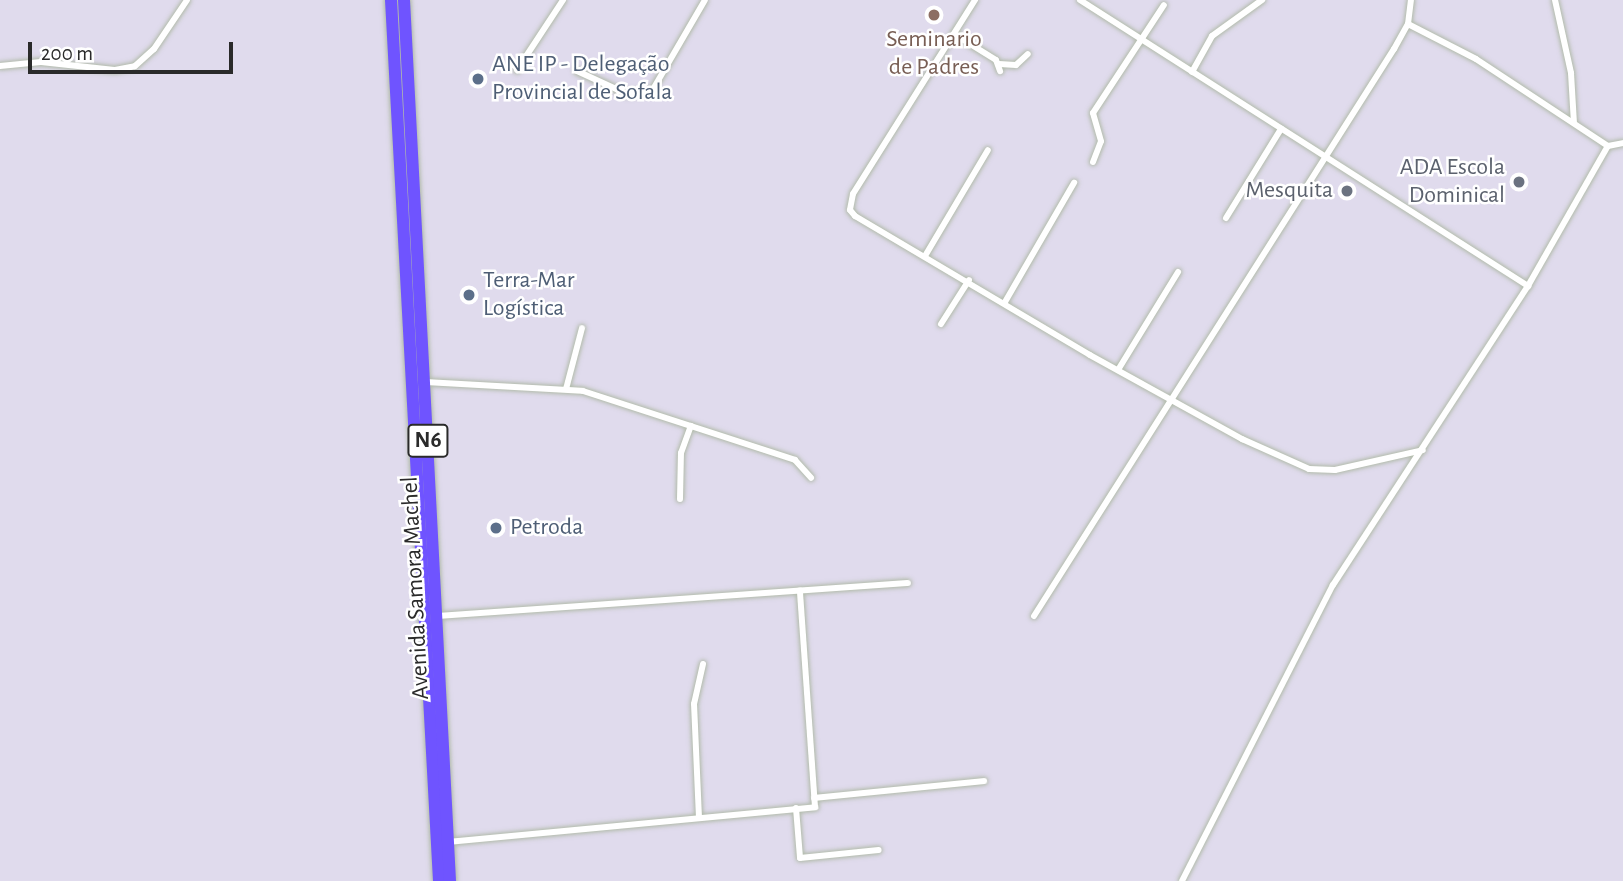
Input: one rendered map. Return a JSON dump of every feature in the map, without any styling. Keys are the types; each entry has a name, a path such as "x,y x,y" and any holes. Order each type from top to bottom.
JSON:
{"highway":[{"name":"Avenida Samora Machel","path":"389,0 439,881"},
{"name":"Avenida Samora Machel","path":"404,0 450,881"},
{"path":"407,32 414,0"}],"street":[{"path":"0,66 41,62 116,70 135,66 154,49 187,0"},
{"path":"517,70 563,0"},
{"path":"577,71 627,94 652,91 705,0"},
{"path":"975,0 850,202 850,209 861,222 969,280 1172,400 1314,471 1335,470 1423,450"},
{"path":"1080,0 1144,38 1192,72 1528,286"},
{"path":"1192,72 1212,36 1262,0"},
{"path":"1034,616 1408,24 1411,0"},
{"path":"1555,0 1571,73 1574,123"},
{"path":"1093,162 1101,141 1093,113 1164,5"},
{"path":"1408,24 1476,59 1608,146 1623,143"},
{"path":"954,34 1000,67 1016,65 1028,54"},
{"path":"1226,218 1281,129"},
{"path":"1182,881 1333,584 1528,286 1608,146"},
{"path":"925,256 988,150"},
{"path":"1005,302 1074,183"},
{"path":"1118,370 1178,272"},
{"path":"941,324 969,280"},
{"path":"566,389 582,328"},
{"path":"424,382 566,389 795,460 811,478"},
{"path":"680,499 681,453 691,426"},
{"path":"437,616 908,583"},
{"path":"448,842 815,807 800,591"},
{"path":"699,818 694,704 704,664"},
{"path":"814,797 984,781"},
{"path":"796,808 800,858 879,850"}],"place":[{"name":"Seminario de Padres","path":"934,15"},
{"name":"ANE IP - Delegação Provincial de Sofala","path":"478,79"},
{"name":"ADA Escola Dominical","path":"1519,182"},
{"name":"Mesquita","path":"1347,191"},
{"name":"Terra-Mar Logística","path":"469,295"},
{"name":"Petroda","path":"496,528"}]}
